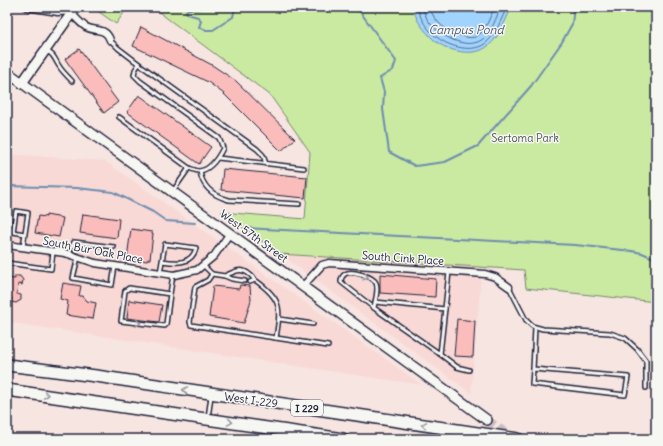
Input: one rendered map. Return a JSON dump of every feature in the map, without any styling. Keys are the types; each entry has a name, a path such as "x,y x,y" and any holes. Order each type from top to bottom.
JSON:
{"highway":[{"path":"7,358 96,376"},
{"name":"West I-229","path":"7,364 518,439"},
{"name":"I 229","path":"7,390 343,439"}],"main road":[{"path":"22,83 73,10"},
{"name":"West 57th Street","path":"7,72 487,420"}],"street":[{"path":"27,7 58,12 73,10 85,26 105,32 109,35 110,40"},
{"name":"South Bur Oak Place","path":"7,245 53,251 69,254 95,263 173,275 197,270 214,256 230,234"},
{"name":"South Cink Place","path":"303,286 317,269 325,263 485,274 495,278 508,287"}],"lane":[{"path":"110,40 139,64 257,149 263,155 266,164"},
{"path":"46,50 52,54 72,81"},
{"path":"119,117 189,168 200,171 209,167 218,158 223,148 219,138 140,81 134,75 139,64"},
{"path":"218,158 304,168"},
{"path":"173,192 189,168"},
{"path":"200,171 204,186 222,198 229,200 299,204"},
{"path":"23,247 25,234 28,213 16,211 13,232 25,234"},
{"path":"69,254 74,242 114,247"},
{"path":"160,273 162,261 165,244 196,248 192,257 183,262 162,261"},
{"path":"7,263 51,269 53,251"},
{"path":"78,257 73,278 112,285 115,266"},
{"path":"203,265 212,274 225,276 232,280 245,281"},
{"path":"225,276 234,271 241,270 250,274 275,297 279,309 276,338"},
{"path":"440,354 449,272"},
{"path":"374,308 377,289 376,283 371,277 347,273 341,278 341,282 374,308 457,367 469,370"},
{"path":"212,274 208,280 195,287 190,324 328,346"},
{"path":"170,294 129,288 125,291 121,321 165,326 173,275"},
{"path":"250,282 255,280"},
{"path":"508,287 526,320 535,328 610,333 625,338 638,349 646,362 646,388"},
{"path":"375,302 445,309"},
{"path":"279,319 313,324"},
{"path":"533,369 628,377 625,395 532,384 535,328"},
{"path":"208,419 211,394"}],"shaded area":[{"path":"7,154 105,161 422,385 7,322"},
{"path":"280,254 482,267 471,393 354,308"}],"green space":[{"path":"92,7 128,7 116,24"},
{"name":"Sertoma Park","path":"152,7 656,7 656,302 526,288 524,270 280,254 221,212 305,219 310,152 270,95"}],"water":[{"name":"Campus Pond","path":"412,7 512,7 496,38 488,46 475,52 461,52 439,44 434,40 419,22"}],"building":[{"path":"141,27 212,65 236,81 295,139 281,151 224,94 208,82 133,46"},
{"path":"79,49 118,102 104,113 65,59"},
{"path":"139,95 211,147 199,164 127,112"},
{"path":"223,169 307,177 305,198 221,190"},
{"path":"83,214 119,219 117,238 80,233"},
{"path":"46,215 63,218 59,237 35,233 38,216 46,217"},
{"path":"131,229 152,232 153,234 150,259 147,261 127,258"},
{"path":"380,274 436,279 435,297 380,293"},
{"path":"15,276 20,276 23,280 22,285 18,284 17,294 21,295 21,300 16,303 11,302 12,298 7,297 7,278 15,279"},
{"path":"63,283 81,286 79,296 83,296 87,301 96,303 93,319 66,315 68,301 60,299"},
{"path":"240,285 250,286 251,300 244,323 209,317 213,286 239,289"},
{"path":"129,300 162,305 159,322 127,318"},
{"path":"457,319 475,321 473,357 454,356"}],"waterway":[{"path":"198,7 199,9 189,9 186,11 187,14 198,17 201,21 199,27 206,30 213,30 233,17 235,7"},
{"path":"355,7 396,61 393,70 380,78 384,92 383,109 389,152 415,166 445,162 478,146 531,86 562,42 572,24 574,7"},
{"path":"7,186 77,188 113,192 153,212 166,221 195,223"},
{"path":"246,228 575,245 632,251 642,253 656,259"}],"tunnel":[{"path":"487,420 513,438"}]}
